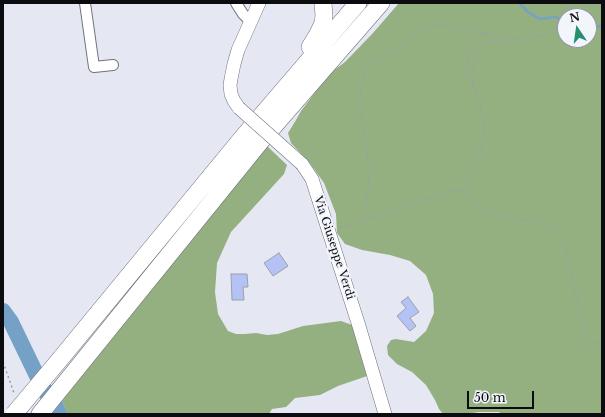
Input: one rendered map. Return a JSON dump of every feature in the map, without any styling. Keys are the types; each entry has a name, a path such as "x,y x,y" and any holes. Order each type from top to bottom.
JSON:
{"highway":[{"path":"243,137 260,108 318,34 323,23 323,3"},
{"path":"332,3 339,6 357,4"},
{"path":"40,414 261,141 381,3"},
{"path":"14,414 243,137 357,4"}],"street":[{"path":"84,3 94,67 113,65"},
{"path":"236,3 243,14 251,22 259,3"},
{"name":"Via Giuseppe Verdi","path":"251,22 238,50 234,64 230,85 231,94 239,108 302,164 312,179 359,326 385,414"}],"path":[{"path":"462,191 480,154 484,127 479,99 473,84 472,73 475,61 475,49 484,42 506,43 514,40 545,35 555,29 565,4 576,6 584,14 588,3 602,8"},
{"path":"367,219 365,207 369,182 368,152 362,120 361,89 365,74 374,61 391,52 404,42 429,27 441,24 465,28 514,40"},
{"path":"473,84 464,74 469,62 466,42 486,34"},
{"path":"328,230 358,223 450,190 462,191 487,210 521,219 541,222 556,227 565,244 585,331 589,340 595,344 602,342"},
{"path":"3,362 14,394"}],"green space":[{"path":"399,3 602,3 602,414 501,414 499,412 479,412 466,414 443,414 426,385 412,372 397,364 388,355 387,346 391,340 396,339 414,342 426,331 434,313 433,294 426,275 410,261 390,255 362,250 345,244 337,233 336,214 324,183 310,163 291,143 288,133 301,111 329,74 345,62"},
{"path":"267,146 287,165 284,174 231,232 217,263 215,292 218,314 228,331 236,334 278,334 303,326 341,321 352,325 373,374 338,386 320,395 295,398 286,407 272,409 269,414 67,414 61,397"}],"water":[{"path":"61,397 67,414 53,414 51,410"}],"building":[{"path":"279,253 288,266 273,276 264,263"},
{"path":"231,274 247,274 248,287 243,287 244,300 232,300"},
{"path":"408,297 419,312 410,318 416,326 410,331 397,316 406,308 401,302"}],"waterway":[{"path":"519,3 528,12 540,19 557,18"},
{"path":"597,26 602,27"},
{"path":"3,311 11,322 40,382 59,414"}]}
